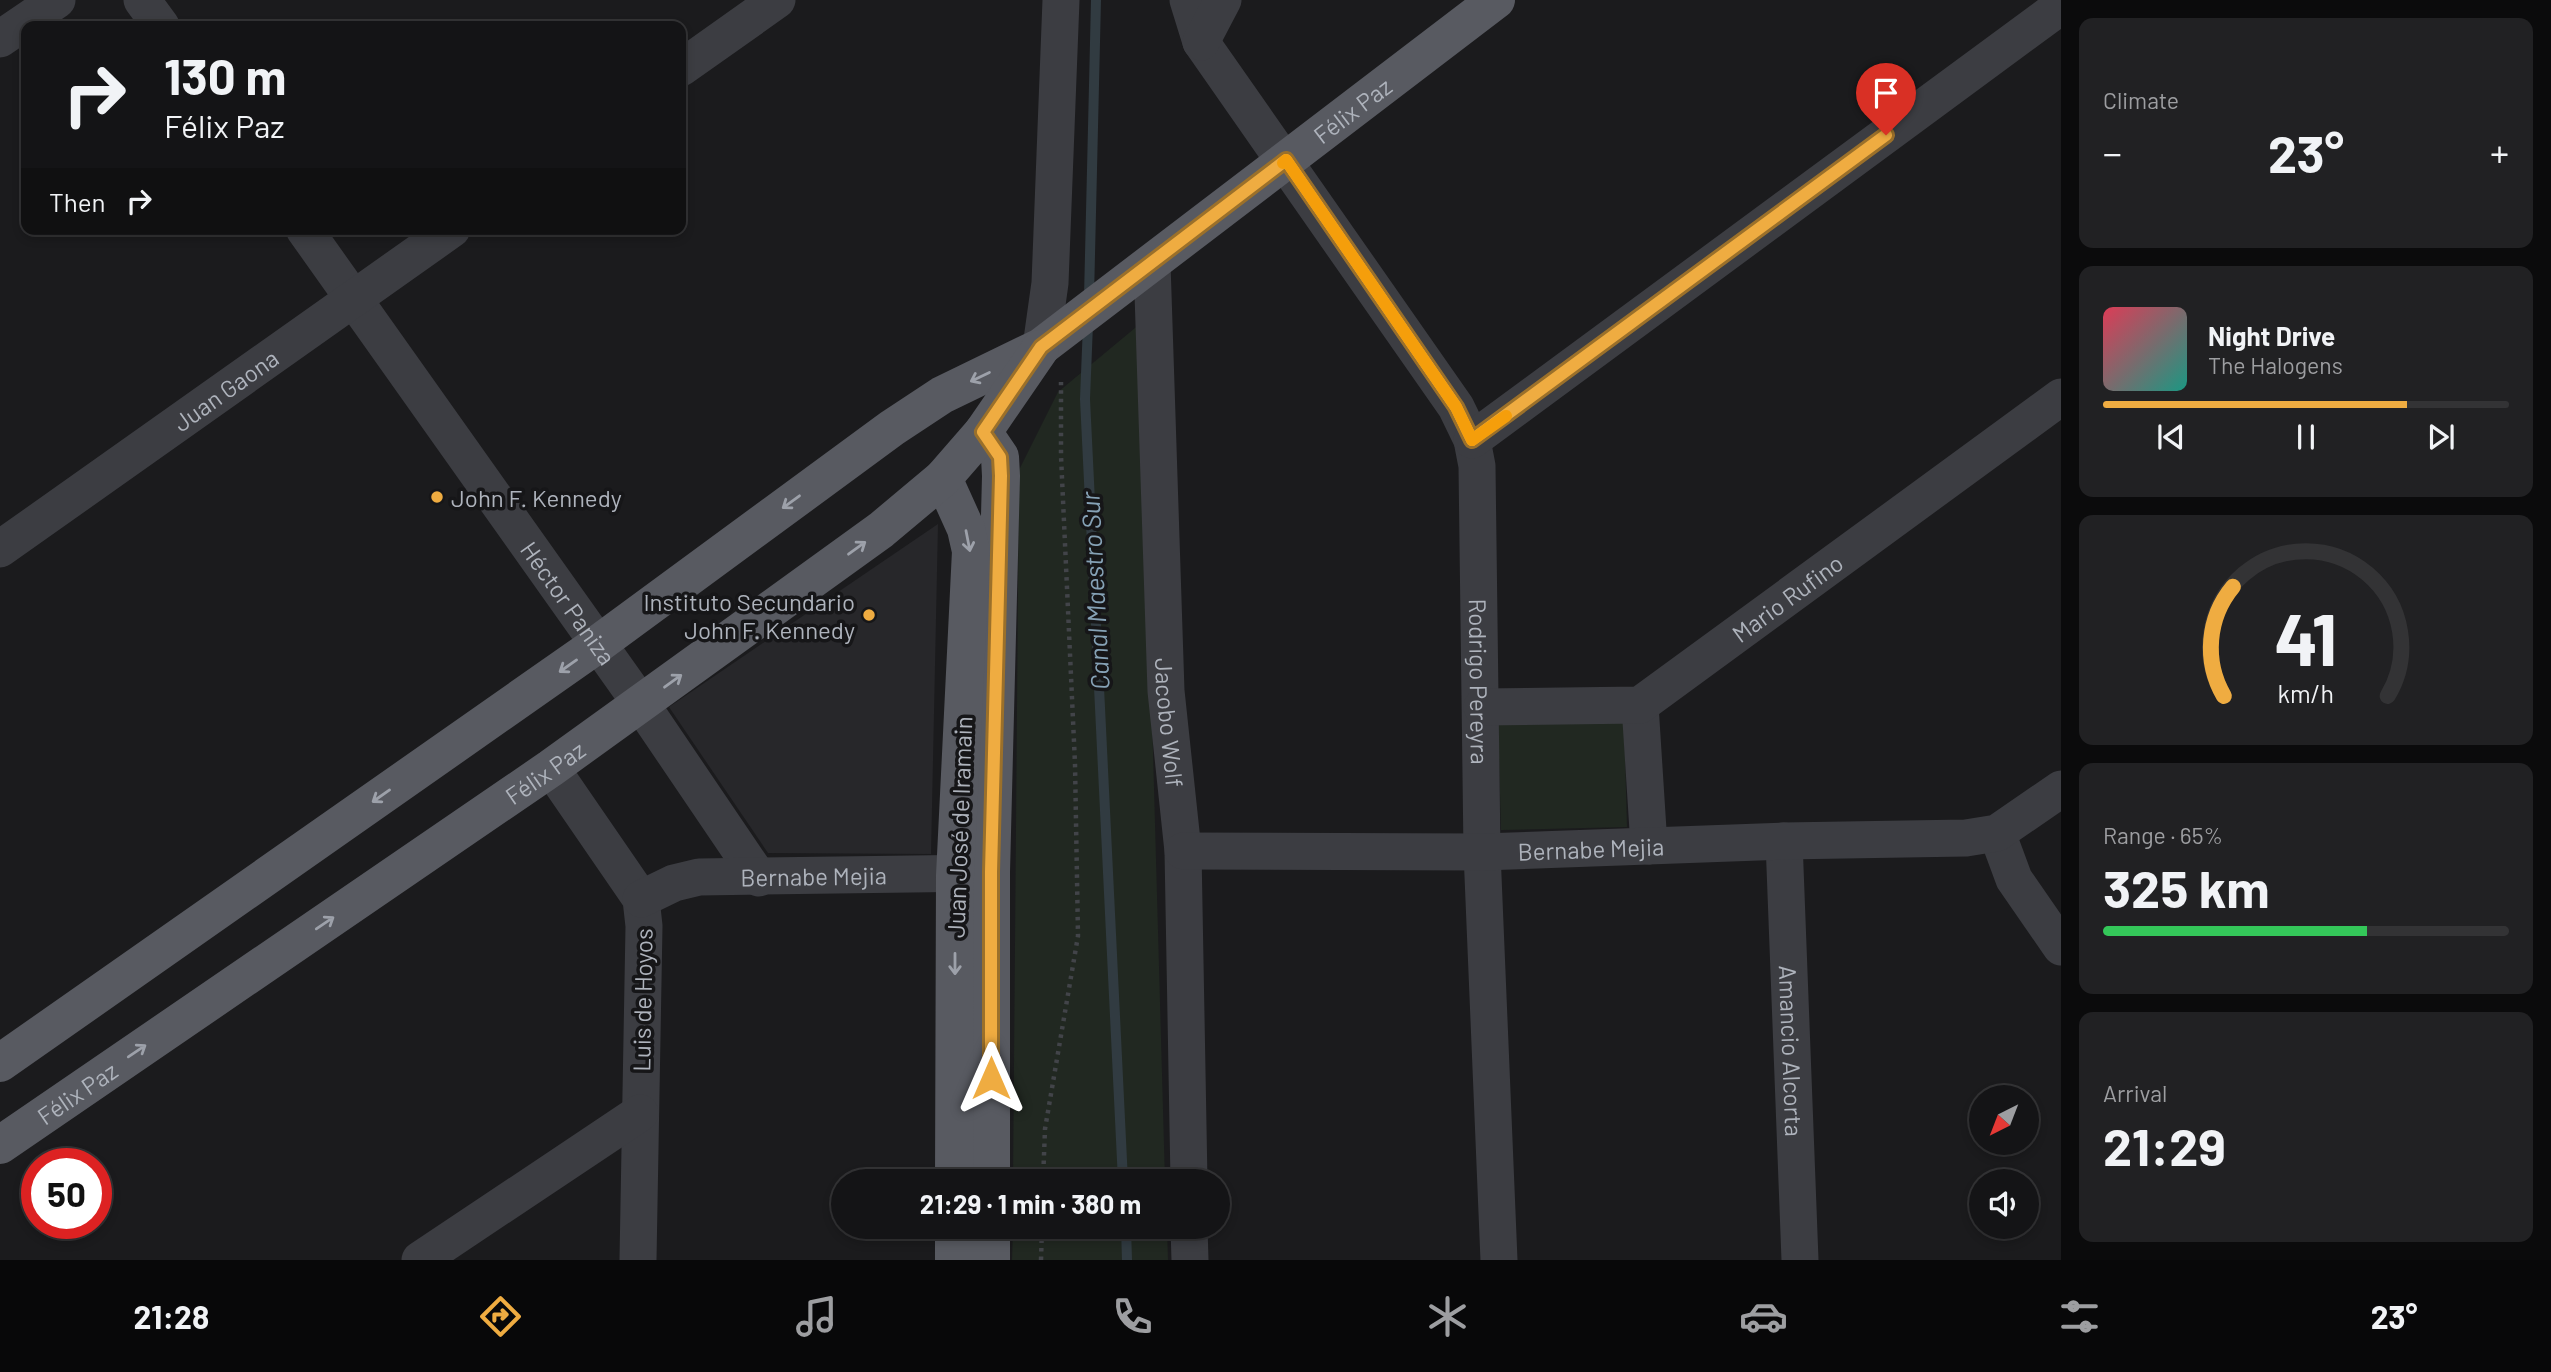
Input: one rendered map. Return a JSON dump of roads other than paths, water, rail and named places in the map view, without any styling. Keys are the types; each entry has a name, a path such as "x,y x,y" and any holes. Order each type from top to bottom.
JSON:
{"main road":[{"name":"Félix Paz","path":"0,1145 551,768 881,530 943,478 1051,361 1152,263 1496,0"},
{"name":"Félix Paz","path":"0,1063 598,644 892,428 942,395 1051,361"},
{"name":"Juan José de Iramain","path":"955,1169 1001,476 1000,457 983,432"},
{"name":"Juan José de Iramain","path":"943,478 966,529 971,551 973,874 990,1169"},
{"path":"954,1239 954,1260"},
{"path":"991,1239 991,1260"}],"street":[{"path":"26,21 57,0"},
{"path":"142,0 157,21"},
{"path":"686,64 777,0"},
{"path":"1051,361 1050,284 1060,0"},
{"name":"Rodrigo Pereyra","path":"1188,0 1201,42 1456,407 1472,440 1477,466 1482,852 1499,1260"},
{"path":"1201,42 1223,0"},
{"path":"1472,440 2061,6"},
{"path":"0,39 21,25"},
{"name":"Héctor Paniza","path":"308,235 641,704 759,877"},
{"name":"Juan Gaona","path":"0,550 445,235"},
{"name":"Jacobo Wolf","path":"1152,263 1166,691 1183,851 1189,1169"},
{"name":"Mario Rufino","path":"1640,705 2061,397"},
{"path":"1482,707 1640,705 1649,846"},
{"name":"Luis de Hoyos","path":"551,768 641,899 644,926 638,1260"},
{"path":"2061,789 1997,833 2014,879 2061,947"},
{"name":"Bernabe Mejia","path":"1183,851 1482,852 1784,841 1966,838 1997,833"},
{"name":"Amancio Alcorta","path":"1784,841 1800,1260"},
{"name":"Bernabe Mejia","path":"641,899 674,883 699,877 973,874"},
{"path":"420,1260 640,1113"},
{"path":"1189,1239 1190,1260"}],"waterway":[{"name":"Canal Maestro Sur","path":"1089,297 1096,0"},
{"name":"Canal Maestro Sur","path":"1088,324 1085,399 1122,1169"},
{"name":"Canal Maestro Sur","path":"1126,1239 1127,1260"}],"place":[{"name":"John F. Kennedy","path":"437,497"},
{"name":"Instituto Secundario John F. Kennedy","path":"869,615"}]}
